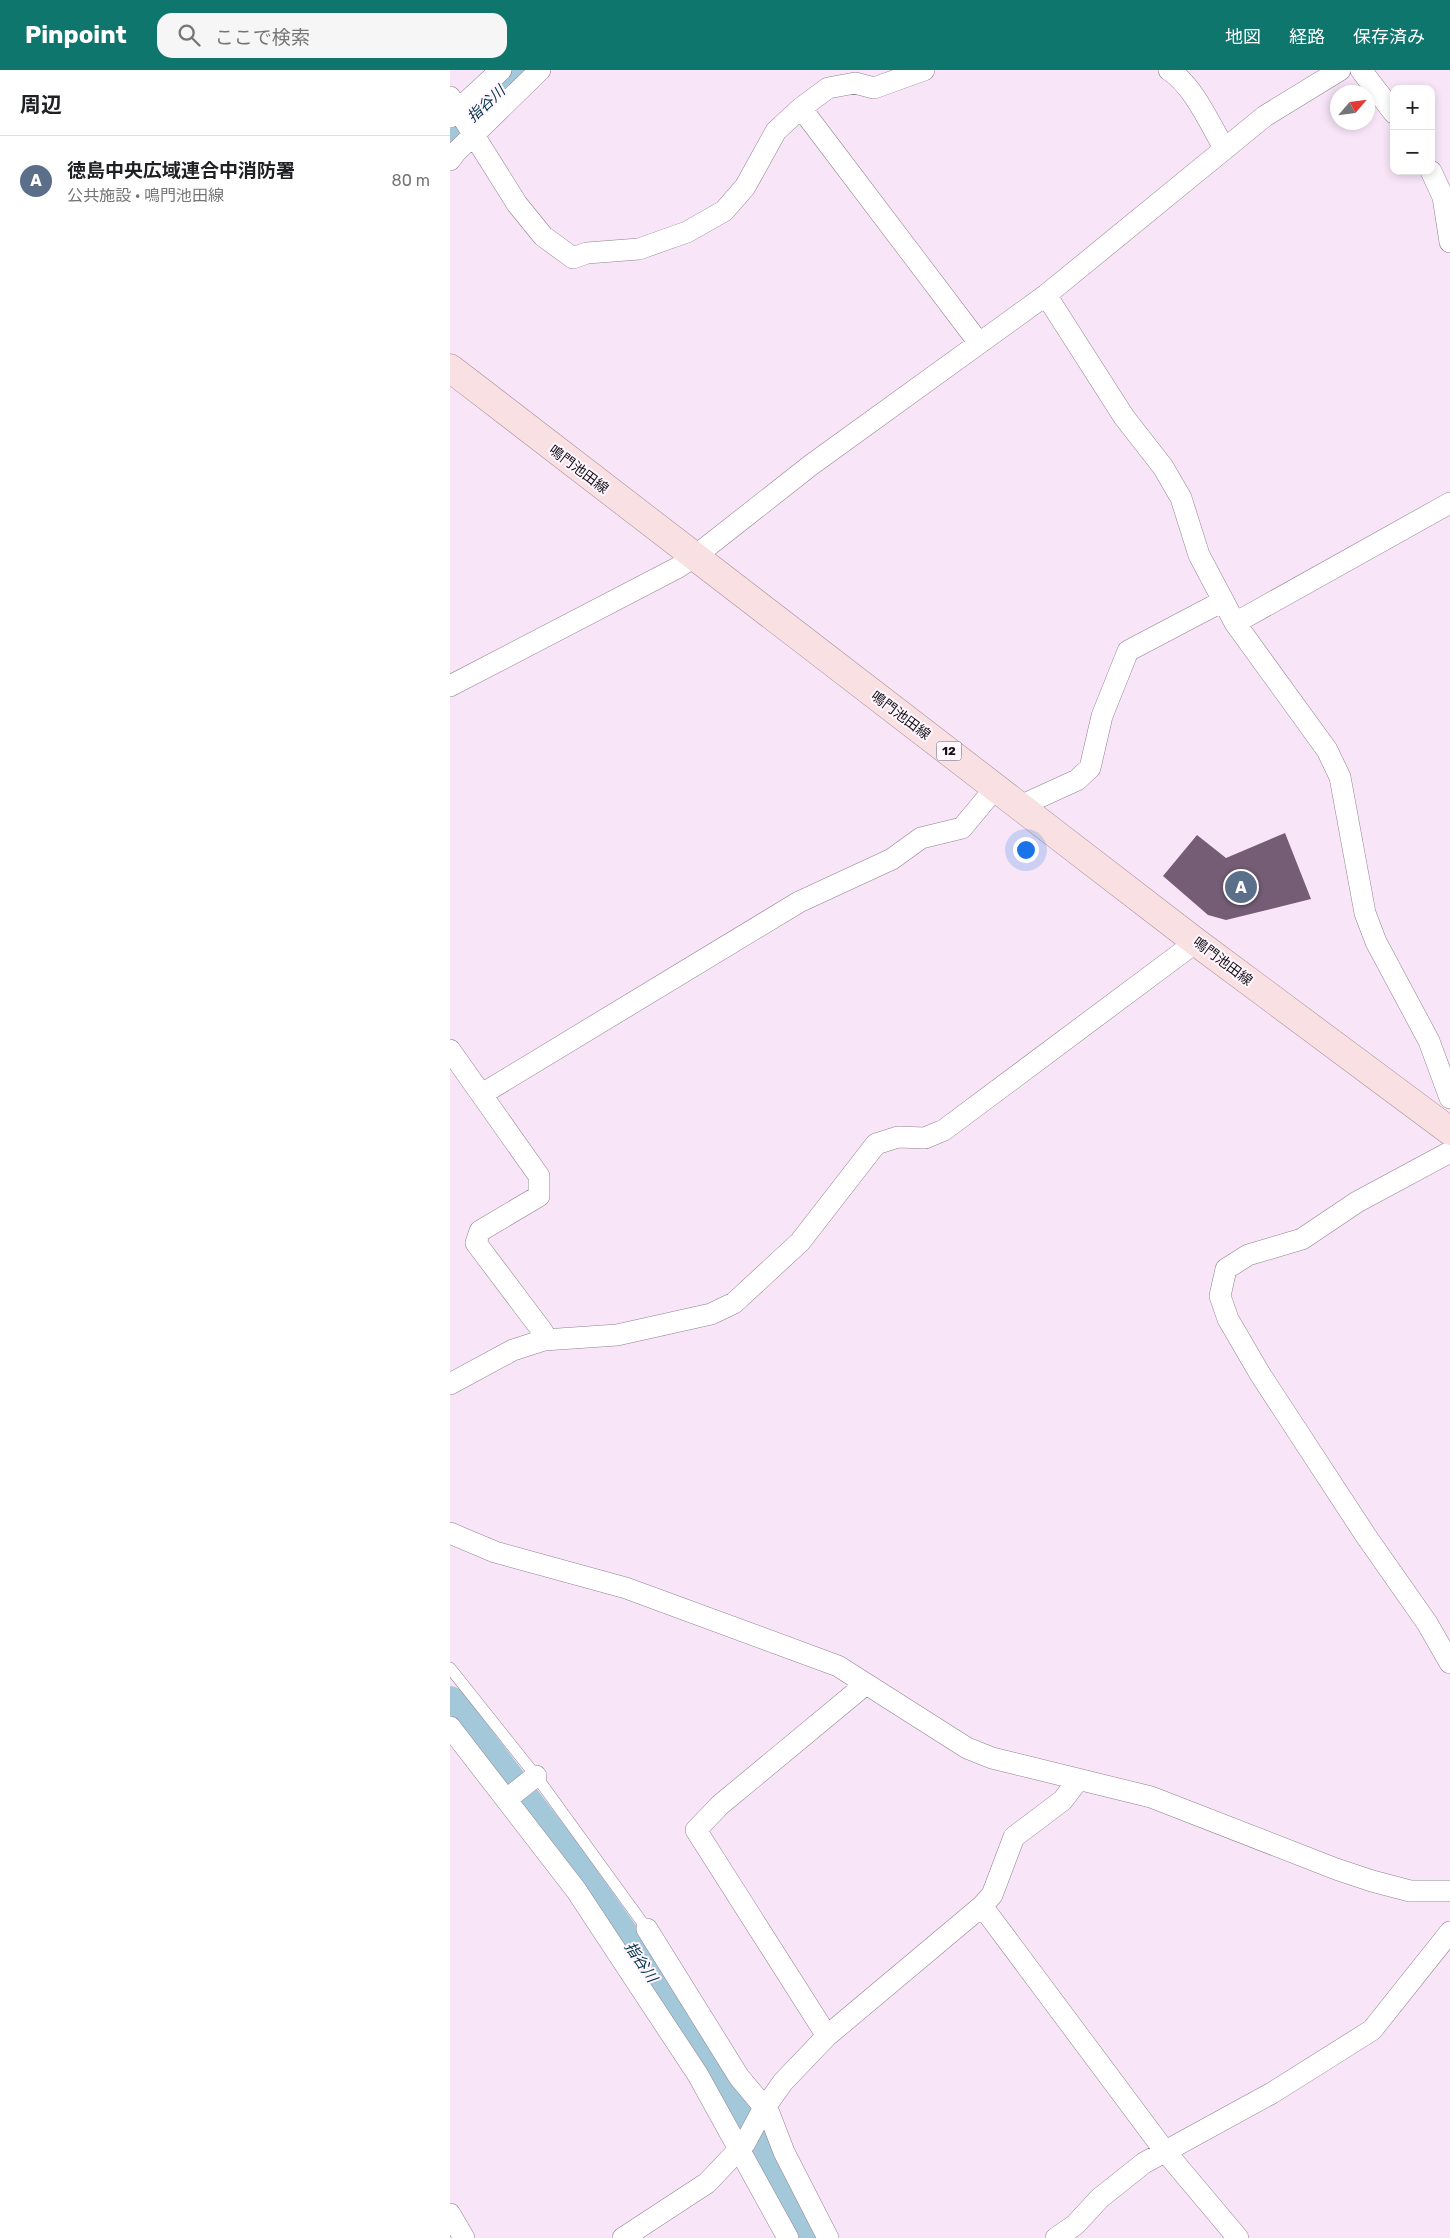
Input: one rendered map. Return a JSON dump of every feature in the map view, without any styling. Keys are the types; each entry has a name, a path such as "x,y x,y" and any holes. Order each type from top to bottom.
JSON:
{"main road":[{"name":"鳴門池田線","path":"450,368 1196,942 1450,1132"}],"street":[{"path":"450,160 461,116 501,70"},
{"path":"461,116 540,70"},
{"path":"461,116 517,204 543,236 574,258 587,253 638,249 687,232 724,211 745,187 776,131 801,108 828,88 855,83 874,88 924,70"},
{"path":"1169,70 1176,74 1199,104 1224,148"},
{"path":"450,686 677,568 694,557 811,465 1046,295 1104,250 1224,148 1265,116 1340,70"},
{"path":"1361,70 1390,108"},
{"path":"801,108 978,343"},
{"path":"1433,175 1443,196 1450,242"},
{"path":"1046,295 1124,417 1163,466 1181,498 1199,555 1235,623 1326,750 1340,777 1365,914 1376,942 1429,1042 1450,1098"},
{"path":"1235,623 1450,503"},
{"path":"1022,808 1031,801 1077,780 1090,768 1102,716 1128,651 1223,601"},
{"path":"482,1094 799,902 892,859 921,838 962,828 996,787"},
{"path":"450,1384 513,1350 544,1340 618,1335 711,1314 734,1303 800,1242 876,1144 898,1137 925,1138 944,1130 1196,942"},
{"path":"450,1050 539,1176 539,1196 480,1231 476,1243 543,1332 544,1340"},
{"path":"1450,1132 1357,1202 1302,1239 1248,1255 1233,1264 1226,1269 1220,1296 1228,1318 1260,1374 1366,1536 1427,1623 1450,1663"},
{"path":"450,1533 494,1552 626,1588 838,1666 967,1748 992,1758 1151,1797 1336,1869 1372,1881 1410,1891 1450,1891"},
{"path":"826,2036 696,1830 720,1805 866,1684"},
{"path":"450,1727 509,1797 586,1906 698,2075 743,2146 788,2238"},
{"path":"509,1797 534,1778"},
{"path":"623,2238 707,2182 743,2146 763,2110 783,2082 826,2036 992,1896 1014,1837 1063,1800 1078,1780"},
{"path":"982,1906 1164,2150 1238,2238"},
{"path":"647,1930 739,2078 763,2110 828,2238"},
{"path":"1056,2238 1074,2225 1100,2198 1144,2163 1164,2150 1272,2093 1372,2030 1450,1932"},
{"path":"450,2214 464,2238"}],"lane":[{"path":"450,1668 647,1930"}],"building":[{"path":"1285,833 1311,899 1226,920 1208,915 1163,876 1197,835 1226,858"}],"waterway":[{"name":"指谷川","path":"450,137 490,97 522,70"},
{"name":"指谷川","path":"450,1702 564,1851 647,1969 762,2151 807,2238"}],"place":[{"name":"徳島中央広域連合中消防署","path":"1241,887"}]}
